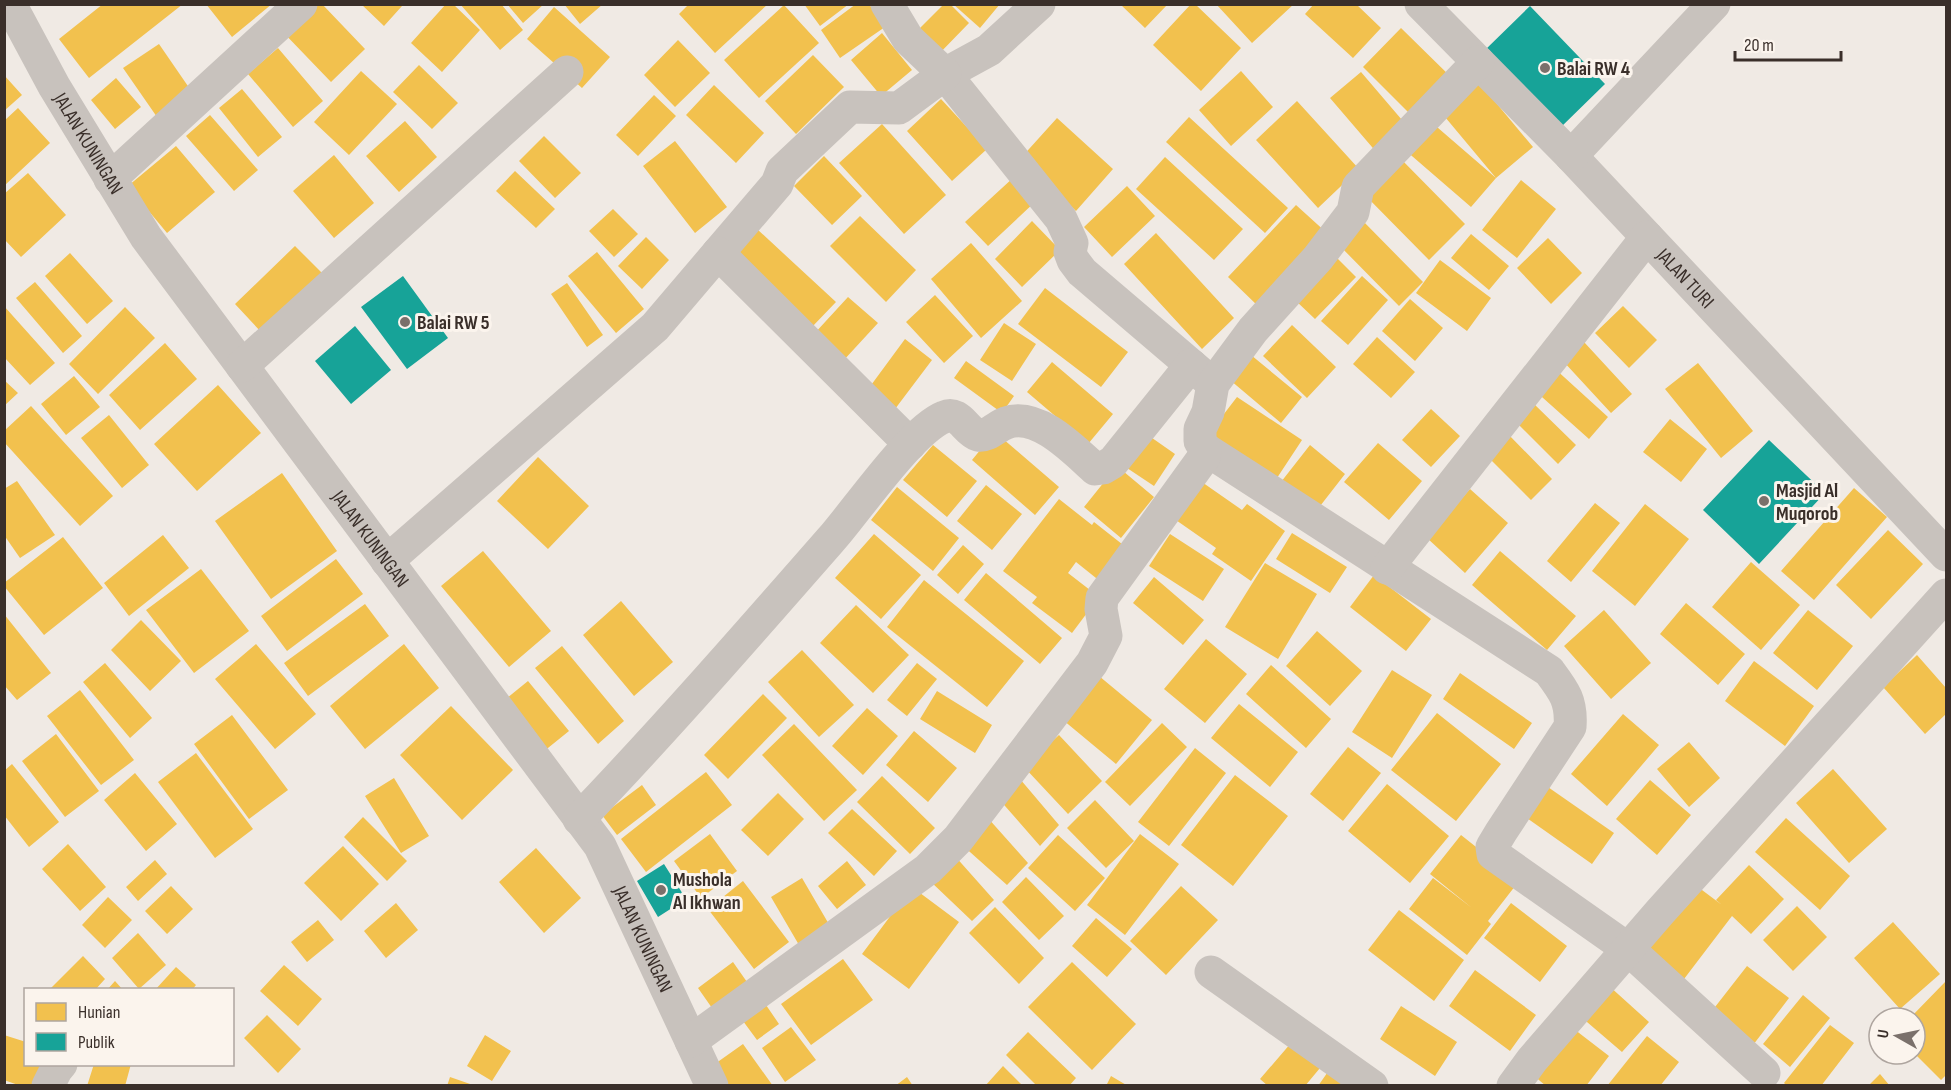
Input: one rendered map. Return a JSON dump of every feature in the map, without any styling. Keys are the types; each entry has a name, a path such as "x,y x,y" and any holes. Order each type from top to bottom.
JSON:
{"street":[{"name":"JALAN KUNINGAN","path":"10,4 54,86 146,237 600,846 712,1086"},
{"path":"110,179 301,4"},
{"path":"887,4 908,39 945,74 1061,219 1072,243 1070,252 1072,260 1082,272 1202,375 1208,412 1200,429 1200,441 1205,449 1549,671 1567,696 1571,713 1570,727 1501,832 1492,848 1493,854 1628,949 1764,1073"},
{"path":"387,561 655,327 777,184 782,171 850,107 899,108 945,74 989,50 1039,4"},
{"name":"JALAN TURI","path":"1421,4 1571,156 1947,555"},
{"path":"1571,156 1714,4"},
{"path":"579,819 674,718 835,534 910,444 934,422 946,415 954,416 977,435 985,435 1016,420 1036,424 1059,437 1095,469 1103,468 1113,462 1202,375 1253,330 1318,258 1353,212 1358,187 1478,62"},
{"path":"242,366 567,72"},
{"path":"1388,568 1647,237"},
{"path":"718,253 910,444"},
{"path":"691,1041 928,869 958,839 1092,663 1106,636 1101,609 1102,598 1204,457 1205,449"},
{"path":"1513,1086 1532,1060 1628,949 1947,595"},
{"path":"1211,972 1372,1086"},
{"path":"48,1086 56,1070 61,1066"}],"building: Hunian":[{"path":"103,4 183,4 89,78 59,39"},
{"path":"206,4 272,4 232,37"},
{"path":"305,4 322,4 365,49 331,82 280,29"},
{"path":"361,4 401,4 402,6 384,26"},
{"path":"446,4 453,4 480,30 442,72 411,43"},
{"path":"460,4 501,4 523,30 500,50"},
{"path":"507,4 544,4 523,23"},
{"path":"564,4 603,4 580,24"},
{"path":"689,4 768,4 715,53 679,14"},
{"path":"804,4 849,4 820,26"},
{"path":"856,4 869,4 885,27 840,58 821,30"},
{"path":"944,4 950,4 969,23 935,58 913,35"},
{"path":"953,4 1000,4 980,28"},
{"path":"1191,4 1195,4 1241,48 1201,91 1153,45"},
{"path":"1216,4 1294,4 1252,43"},
{"path":"1314,4 1356,4 1381,28 1353,58 1305,14"},
{"path":"784,5 819,43 759,98 724,60"},
{"path":"1121,5 1167,5 1145,28"},
{"path":"554,7 610,57 582,88 527,39"},
{"path":"1401,28 1455,81 1416,120 1363,67"},
{"path":"882,33 912,70 881,96 851,60"},
{"path":"678,40 710,73 675,107 644,75"},
{"path":"159,44 192,92 157,117 123,68"},
{"path":"278,48 323,101 293,127 248,74"},
{"path":"813,55 844,87 796,134 765,101"},
{"path":"419,65 458,103 432,129 393,92"},
{"path":"361,71 397,104 349,155 314,122"},
{"path":"1241,71 1273,107 1231,146 1199,110"},
{"path":"1361,72 1408,127 1378,154 1330,98"},
{"path":"4,75 22,95 4,111"},
{"path":"116,78 141,107 115,129 91,100"},
{"path":"1477,80 1533,147 1496,178 1440,111"},
{"path":"714,85 764,133 736,163 686,115"},
{"path":"242,89 282,137 258,157 219,108"},
{"path":"654,95 676,116 638,156 616,135"},
{"path":"941,99 987,149 952,181 907,131"},
{"path":"1297,101 1359,169 1318,208 1256,140"},
{"path":"18,108 50,143 4,186 4,121"},
{"path":"210,115 258,170 234,191 186,136"},
{"path":"1189,117 1288,208 1265,233 1166,142"},
{"path":"1057,118 1113,169 1076,211 1020,159"},
{"path":"405,121 437,157 399,192 366,156"},
{"path":"1430,121 1496,178 1471,207 1405,150"},
{"path":"882,124 946,195 904,234 839,163"},
{"path":"544,136 581,173 555,198 519,161"},
{"path":"675,141 727,207 695,233 643,166"},
{"path":"176,146 215,192 167,233 128,186"},
{"path":"334,155 374,203 334,238 293,191"},
{"path":"1397,155 1465,224 1429,260 1361,191"},
{"path":"824,156 862,196 832,225 794,186"},
{"path":"1165,157 1243,229 1214,260 1136,189"},
{"path":"515,171 555,209 536,228 496,191"},
{"path":"28,173 66,215 21,257 4,239 4,194"},
{"path":"1014,177 1036,201 988,246 965,222"},
{"path":"1521,180 1556,209 1517,258 1482,230"},
{"path":"1127,186 1155,216 1112,257 1084,227"},
{"path":"1296,205 1328,234 1259,307 1228,277"},
{"path":"613,209 638,234 614,257 589,231"},
{"path":"860,216 916,270 886,302 830,246"},
{"path":"1360,218 1423,282 1399,306 1336,242"},
{"path":"1032,221 1060,250 1022,287 995,259"},
{"path":"757,229 836,302 811,328 733,255"},
{"path":"1156,233 1234,318 1202,349 1124,264"},
{"path":"1471,234 1509,266 1489,290 1451,258"},
{"path":"646,237 669,260 642,289 618,266"},
{"path":"1548,238 1582,273 1551,304 1517,268"},
{"path":"971,243 1022,301 981,338 931,279"},
{"path":"295,246 323,274 262,333 235,304"},
{"path":"597,252 644,309 616,333 568,276"},
{"path":"70,253 113,301 87,324 45,276"},
{"path":"1336,257 1356,277 1315,319 1295,300"},
{"path":"1440,260 1491,298 1467,331 1416,293"},
{"path":"1362,276 1388,300 1348,345 1321,321"},
{"path":"35,282 82,336 63,353 16,298"},
{"path":"567,283 603,335 587,347 551,294"},
{"path":"1045,288 1128,352 1101,387 1018,324"},
{"path":"935,295 973,336 944,363 906,322"},
{"path":"848,297 878,323 843,361 814,334"},
{"path":"1410,299 1443,328 1415,361 1382,331"},
{"path":"4,306 55,363 30,385 4,357"},
{"path":"1623,306 1657,340 1629,368 1595,333"},
{"path":"125,307 155,338 98,394 69,364"},
{"path":"1004,323 1036,344 1012,381 980,360"},
{"path":"1292,325 1336,367 1307,398 1263,356"},
{"path":"1377,337 1415,372 1391,398 1353,364"},
{"path":"905,339 932,360 892,413 866,392"},
{"path":"1584,342 1632,394 1611,413 1563,361"},
{"path":"165,343 197,379 140,430 109,395"},
{"path":"1251,355 1302,397 1281,423 1230,380"},
{"path":"966,361 1014,396 1002,413 954,378"},
{"path":"1052,362 1113,414 1088,444 1027,392"},
{"path":"1698,363 1753,431 1721,458 1665,389"},
{"path":"1553,367 1608,417 1589,439 1533,389"},
{"path":"74,376 100,407 66,435 41,404"},
{"path":"4,380 18,393 4,406"},
{"path":"218,385 261,433 197,491 154,444"},
{"path":"1237,397 1302,440 1275,481 1207,436"},
{"path":"1532,402 1576,445 1558,464 1514,420"},
{"path":"31,406 113,496 80,526 4,442 4,431"},
{"path":"1431,409 1460,436 1431,467 1402,440"},
{"path":"109,415 149,465 122,488 81,438"},
{"path":"1670,419 1707,449 1681,482 1643,452"},
{"path":"995,432 1059,487 1035,515 972,460"},
{"path":"1145,433 1175,454 1154,486 1124,466"},
{"path":"1508,434 1552,479 1531,500 1487,456"},
{"path":"1378,443 1422,481 1389,520 1344,482"},
{"path":"933,445 977,481 947,517 903,480"},
{"path":"1310,445 1345,474 1317,510 1281,482"},
{"path":"538,457 589,506 548,549 497,501"},
{"path":"1117,466 1154,497 1121,538 1084,507"},
{"path":"282,473 337,551 271,599 215,521"},
{"path":"1199,480 1242,510 1247,504 1285,531 1251,581 1212,554 1216,548 1173,518"},
{"path":"17,481 55,535 20,558 4,535 4,489"},
{"path":"986,485 1022,514 992,550 957,521"},
{"path":"897,487 959,538 933,571 871,520"},
{"path":"1854,488 1887,517 1814,600 1781,571"},
{"path":"1470,489 1508,523 1465,573 1427,538"},
{"path":"1059,499 1092,525 1094,522 1127,548 1101,582 1076,562 1068,573 1099,597 1072,633 1032,603 1037,597 1003,571"},
{"path":"1595,503 1620,523 1571,582 1547,561"},
{"path":"1645,504 1689,539 1635,606 1592,571"},
{"path":"1888,530 1923,564 1871,619 1836,585"},
{"path":"1292,533 1347,567 1330,593 1276,559"},
{"path":"874,534 921,575 881,619 835,578"},
{"path":"1170,534 1224,569 1203,601 1149,566"},
{"path":"163,535 189,568 129,616 104,583"},
{"path":"63,537 103,588 44,635 4,586 4,583"},
{"path":"963,545 984,564 958,594 937,575"},
{"path":"483,551 551,631 509,667 441,586"},
{"path":"1500,551 1576,616 1547,650 1472,585"},
{"path":"336,559 363,594 287,651 261,616"},
{"path":"1751,562 1800,605 1761,650 1712,607"},
{"path":"1265,563 1317,594 1278,659 1225,627"},
{"path":"201,569 249,631 194,673 146,610"},
{"path":"986,573 1062,638 1040,664 964,600"},
{"path":"1374,575 1431,619 1406,651 1350,607"},
{"path":"1154,577 1204,620 1183,645 1133,603"},
{"path":"924,580 1024,661 987,707 887,627"},
{"path":"621,601 673,662 634,696 583,635"},
{"path":"1686,603 1745,654 1718,685 1660,634"},
{"path":"365,604 389,636 308,696 284,663"},
{"path":"856,605 909,655 873,693 820,643"},
{"path":"1604,610 1651,663 1611,699 1564,646"},
{"path":"1808,610 1853,646 1817,690 1773,653"},
{"path":"4,614 51,673 17,700 4,685"},
{"path":"141,620 181,661 150,691 111,650"},
{"path":"1317,631 1362,671 1330,706 1286,666"},
{"path":"1206,639 1247,674 1205,723 1164,689"},
{"path":"256,644 316,714 275,749 215,679"},
{"path":"404,644 439,688 365,749 330,706"},
{"path":"562,646 624,721 598,744 535,668"},
{"path":"802,650 854,705 819,737 768,682"},
{"path":"1917,655 1946,688 1946,714 1925,734 1883,687"},
{"path":"1754,661 1814,706 1785,746 1725,701"},
{"path":"105,663 152,718 130,738 83,682"},
{"path":"917,663 937,679 907,716 887,700"},
{"path":"1271,665 1331,719 1306,748 1246,694"},
{"path":"1392,670 1432,695 1392,758 1352,732"},
{"path":"1093,671 1152,720 1116,764 1057,715"},
{"path":"1460,673 1532,723 1514,749 1443,699"},
{"path":"528,681 569,731 543,752 502,702"},
{"path":"80,690 134,760 101,785 47,716"},
{"path":"937,691 992,725 975,753 920,719"},
{"path":"763,694 787,718 728,779 704,755"},
{"path":"1239,704 1298,752 1270,787 1211,738"},
{"path":"451,706 513,770 462,820 400,755"},
{"path":"867,708 898,736 863,775 832,746"},
{"path":"1437,713 1501,764 1456,821 1391,770"},
{"path":"1623,714 1659,745 1607,806 1571,774"},
{"path":"232,715 288,790 249,819 194,744"},
{"path":"1162,723 1187,747 1130,806 1105,782"},
{"path":"794,724 857,790 824,821 762,755"},
{"path":"914,731 957,768 928,802 886,765"},
{"path":"56,734 99,791 65,817 22,761"},
{"path":"1059,735 1102,781 1068,814 1024,767"},
{"path":"1689,742 1720,778 1689,807 1657,769"},
{"path":"1348,747 1381,773 1343,821 1310,794"},
{"path":"1195,748 1226,773 1169,846 1138,822"},
{"path":"196,753 253,829 215,858 158,782"},
{"path":"12,764 59,822 29,847 4,815 4,771"},
{"path":"1833,769 1887,829 1849,863 1796,803"},
{"path":"706,772 732,805 646,872 621,839"},
{"path":"135,773 177,824 146,851 104,800"},
{"path":"1235,775 1288,816 1233,886 1181,845"},
{"path":"882,776 935,828 910,854 857,802"},
{"path":"394,778 429,836 401,853 365,796"},
{"path":"1020,779 1059,825 1040,846 998,798"},
{"path":"1650,780 1691,815 1657,855 1616,819"},
{"path":"1387,784 1449,836 1410,883 1348,831"},
{"path":"642,785 656,805 617,835 602,815"},
{"path":"1545,785 1614,833 1592,864 1524,816"},
{"path":"778,793 804,819 768,856 741,830"},
{"path":"1095,800 1134,841 1106,868 1067,828"},
{"path":"852,809 897,851 874,876 828,833"},
{"path":"363,817 407,861 387,881 344,837"},
{"path":"987,817 1028,863 1007,885 961,844"},
{"path":"1786,818 1850,876 1820,910 1755,852"},
{"path":"710,834 737,871 701,898 674,861"},
{"path":"1140,834 1179,864 1125,935 1087,905"},
{"path":"1058,835 1105,878 1075,911 1028,868"},
{"path":"1461,835 1519,881 1488,921 1491,924 1467,955 1409,909 1433,878 1472,908 1430,874"},
{"path":"68,844 106,887 80,911 42,869"},
{"path":"343,846 379,884 341,921 304,883"},
{"path":"536,848 581,898 544,933 499,882"},
{"path":"954,855 994,900 972,921 930,881"},
{"path":"155,860 167,874 138,901 126,887"},
{"path":"847,861 866,885 837,909 818,886"},
{"path":"1749,865 1784,899 1751,934 1732,916 1684,979 1644,948 1694,884 1722,905 1716,900"},
{"path":"1026,877 1064,916 1039,940 1002,902"},
{"path":"802,878 830,926 799,945 771,897"},
{"path":"743,881 789,942 754,969 708,909"},
{"path":"171,886 193,909 167,934 145,911"},
{"path":"1181,886 1218,920 1166,975 1130,941"},
{"path":"912,887 959,922 909,989 862,954"},
{"path":"108,897 132,920 105,948 82,925"},
{"path":"396,903 418,930 386,958 364,931"},
{"path":"1511,903 1567,946 1540,982 1484,938"},
{"path":"1797,906 1827,937 1793,971 1763,940"},
{"path":"995,907 1044,958 1019,984 969,933"},
{"path":"1399,910 1464,960 1434,1001 1368,950"},
{"path":"1096,918 1132,949 1107,977 1072,946"},
{"path":"318,920 334,940 307,962 291,942"},
{"path":"1893,922 1940,974 1903,1006 1897,1006 1854,958"},
{"path":"138,933 166,965 138,988 112,958"},
{"path":"83,956 105,979 97,988 51,988"},
{"path":"843,959 873,1000 811,1045 781,1004"},
{"path":"733,962 754,992 719,1018 698,988"},
{"path":"1072,962 1136,1024 1092,1070 1028,1007"},
{"path":"284,965 322,999 298,1026 260,991"},
{"path":"1747,966 1789,998 1750,1049 1708,1016"},
{"path":"176,967 196,985 194,988 157,988"},
{"path":"1475,970 1536,1015 1510,1051 1449,1006"},
{"path":"115,981 121,988 109,988"},
{"path":"1946,981 1946,1075 1941,1080 1927,1066 1927,1006 1922,1006"},
{"path":"1608,985 1649,1022 1622,1052 1580,1016"},
{"path":"1803,995 1830,1018 1790,1067 1763,1044"},
{"path":"766,1005 779,1024 757,1040 743,1021"},
{"path":"1401,1006 1457,1042 1435,1076 1380,1039"},
{"path":"267,1015 301,1049 278,1073 244,1038"},
{"path":"1830,1025 1854,1043 1821,1086 1787,1086 1784,1083"},
{"path":"1570,1026 1609,1056 1586,1086 1546,1086 1533,1075"},
{"path":"791,1027 816,1060 785,1082 762,1048"},
{"path":"1028,1032 1076,1078 1069,1086 1037,1086 1006,1055"},
{"path":"4,1035 24,1041 24,1066 44,1066 39,1086 21,1086 4,1080"},
{"path":"485,1035 511,1051 492,1081 467,1066"},
{"path":"1647,1036 1679,1062 1660,1086 1607,1086"},
{"path":"1291,1043 1320,1068 1305,1086 1268,1086 1260,1079"},
{"path":"743,1044 773,1086 727,1086 712,1066"},
{"path":"93,1066 130,1066 125,1086 87,1086"},
{"path":"1003,1066 1023,1086 985,1086"},
{"path":"1332,1066 1359,1086 1318,1086"},
{"path":"1880,1074 1890,1086 1868,1086"},
{"path":"1111,1076 1128,1086 1106,1086"},
{"path":"450,1077 473,1085 473,1086 447,1086"},
{"path":"907,1077 913,1086 895,1086"}],"building: Publik":[{"name":"Balai RW 4","path":"1530,6 1605,84 1559,129 1484,51"},
{"name":"Balai RW 5","path":"403,276 448,338 407,369 361,307"},
{"name":"Balai RW 5","path":"355,326 391,370 351,404 315,361"},
{"name":"Masjid Al Muqorob","path":"1769,440 1825,493 1759,564 1703,510"},
{"name":"Mushola Al Ikhwan","path":"664,864 686,899 658,917 637,881"}],"place":[{"name":"Balai RW 4","path":"1545,68"},
{"name":"Balai RW 5","path":"405,322"},
{"name":"Masjid Al Muqorob","path":"1764,501"},
{"name":"Mushola Al Ikhwan","path":"661,890"}]}
